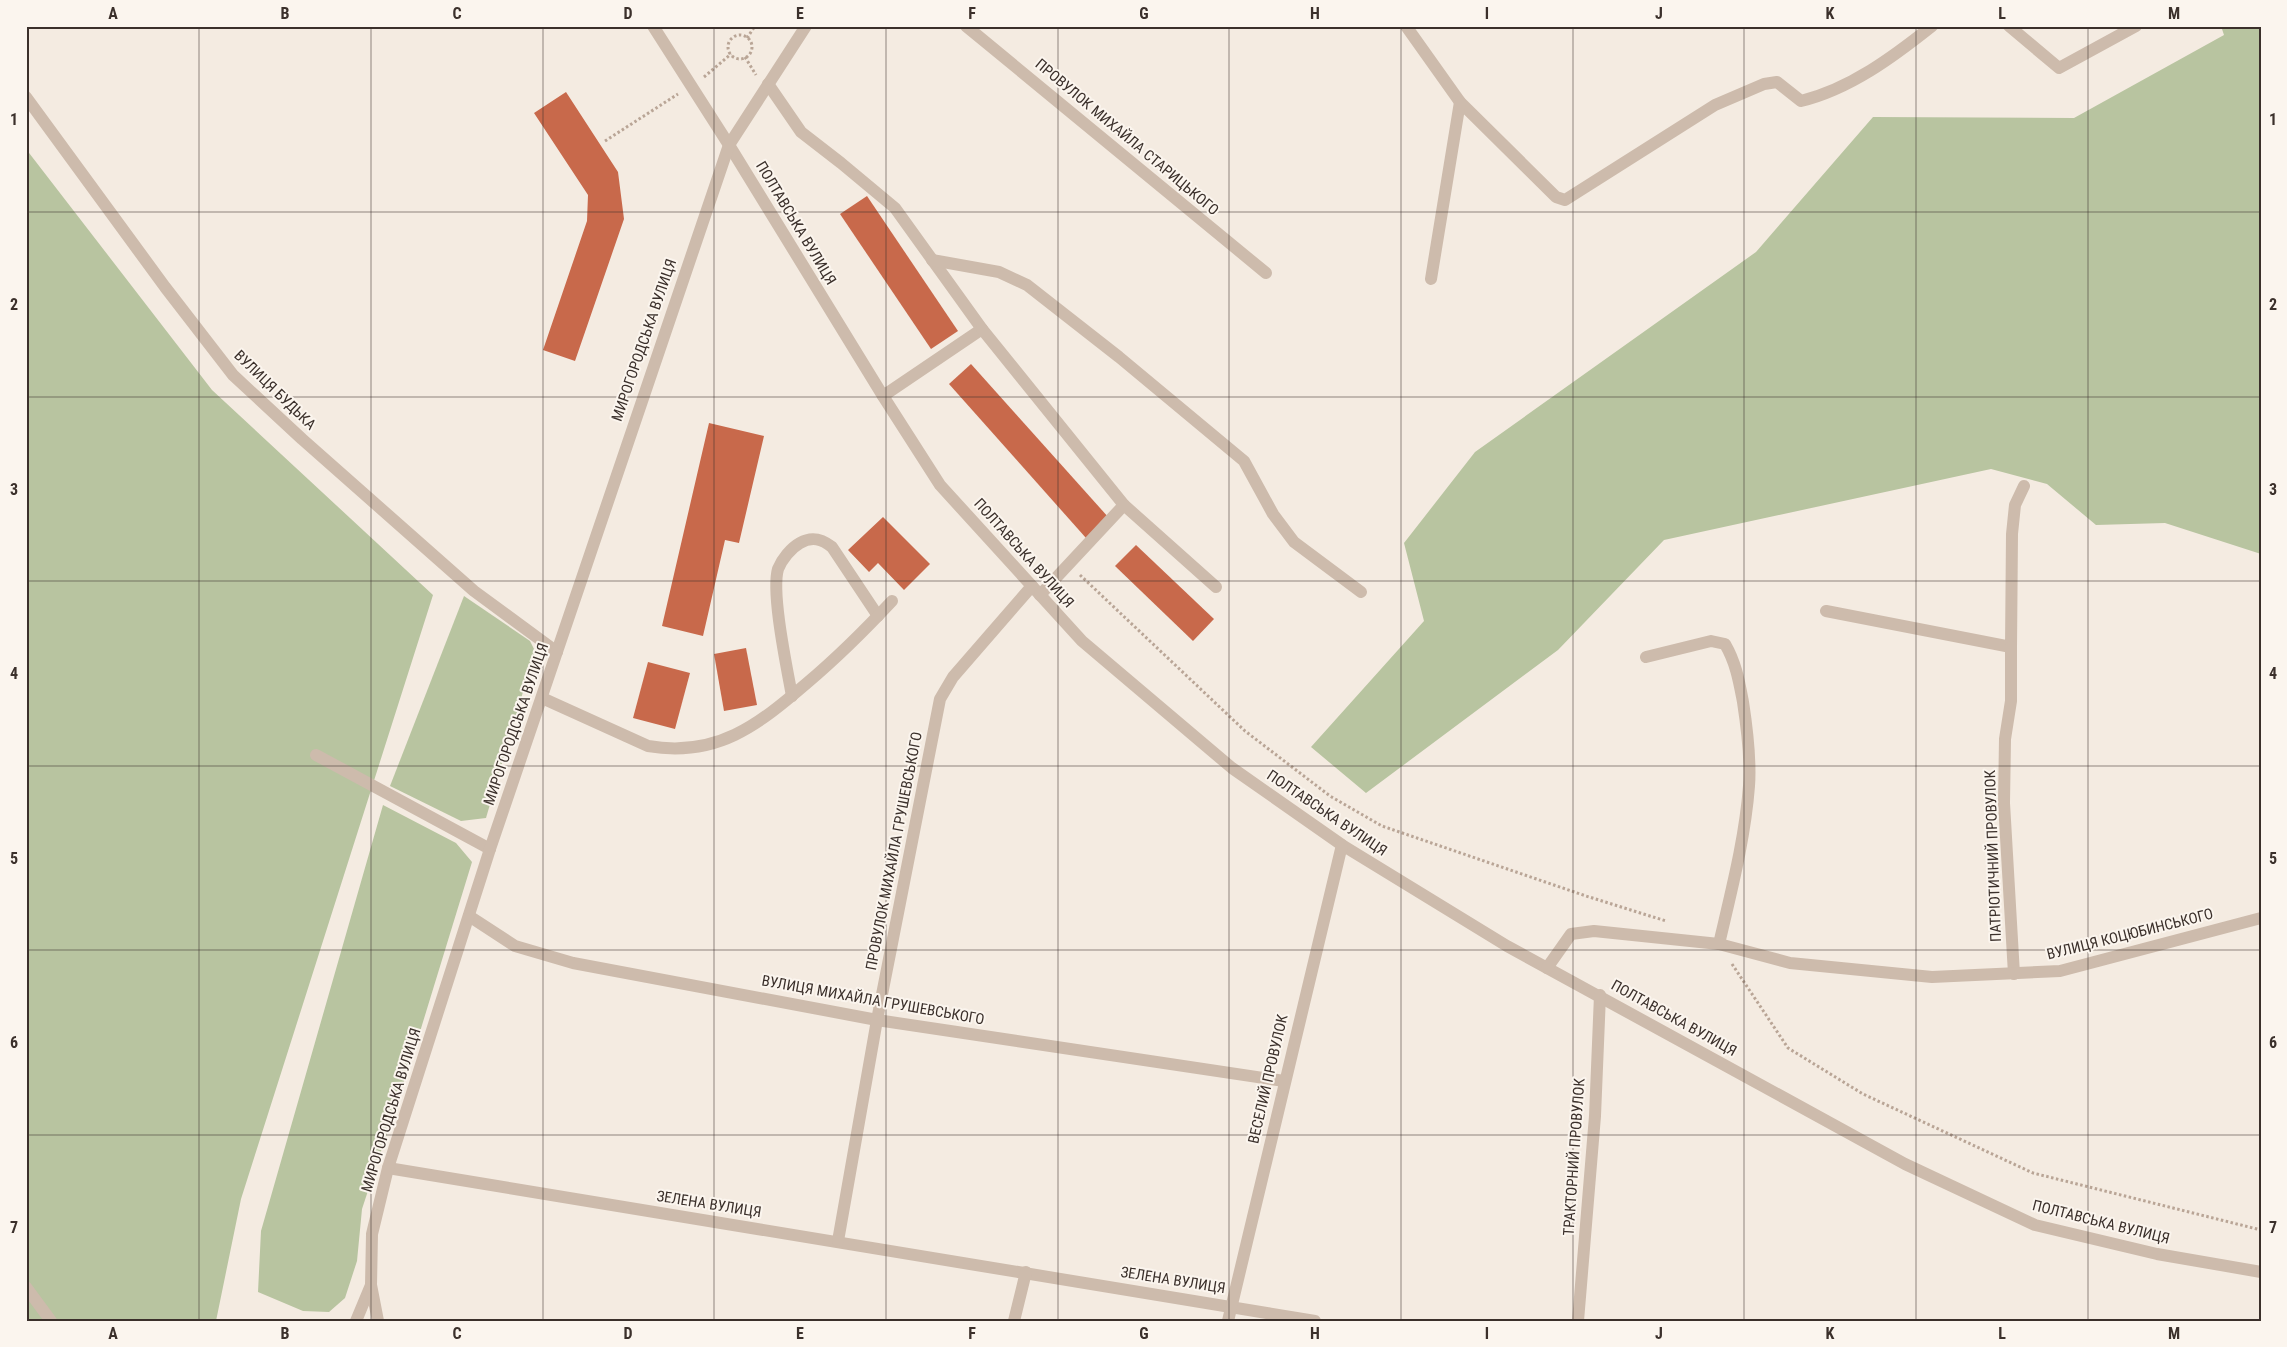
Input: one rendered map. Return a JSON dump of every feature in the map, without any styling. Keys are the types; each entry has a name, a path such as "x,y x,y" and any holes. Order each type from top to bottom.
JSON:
{"street":[{"name":"ПОЛТАВСЬКА ВУЛИЦЯ","path":"653,26 940,485 1082,642 1232,768 1342,845 1507,946 1600,995 1905,1164 2035,1225 2156,1254 2261,1272"},
{"name":"МИРОГОРОДСЬКА ВУЛИЦЯ","path":"378,1321 371,1285 372,1234 388,1168 490,849 631,429 729,145 806,26"},
{"name":"ПРОВУЛОК МИХАЙЛА СТАРИЦЬКОГО","path":"966,26 1266,274"},
{"path":"1406,26 1460,102 1556,197 1565,200 1715,104 1764,84 1777,82 1801,101 1826,95 1898,53 1932,26"},
{"path":"2009,26 2059,68 2136,26"},
{"path":"768,84 801,132 895,208 982,329 1124,505 1216,587"},
{"name":"ВУЛИЦЯ БУДЬКА","path":"26,97 165,287 234,376 302,439 474,591 557,652"},
{"path":"1431,279 1460,102"},
{"path":"932,260 999,272 1027,285 1119,357 1244,461 1273,514 1294,542 1361,592"},
{"path":"883,396 982,329"},
{"name":"ПАТРІОТИЧНИЙ ПРОВУЛОК","path":"2014,974 2004,803 2005,738 2011,701 2012,534 2015,504 2024,486"},
{"name":"ПРОВУЛОК МИХАЙЛА ГРУШЕВСЬКОГО","path":"838,1241 877,1020 940,699 953,677 1036,590 1068,564 1124,505"},
{"path":"792,696 776,593 778,570 786,555 800,543 810,539 822,539 832,547 878,616"},
{"path":"542,698 648,746 663,749 694,748 723,740 766,718 848,648 892,601"},
{"path":"1826,611 2010,647"},
{"path":"1646,657 1711,641 1725,644 1733,659 1738,676 1746,718 1749,785 1741,840 1718,944"},
{"path":"316,755 490,849"},
{"name":"ВЕСЕЛИЙ ПРОВУЛОК","path":"1228,1321 1342,845"},
{"name":"ВУЛИЦЯ МИХАЙЛА ГРУШЕВСЬКОГО","path":"468,916 515,946 573,963 877,1020 1284,1081"},
{"name":"ВУЛИЦЯ КОЦЮБИНСЬКОГО","path":"1547,968 1571,934 1594,931 1718,944 1790,964 1932,977 2060,971 2261,918"},
{"name":"ТРАКТОРНИЙ ПРОВУЛОК","path":"1578,1321 1595,1116 1600,995"},
{"name":"ЗЕЛЕНА ВУЛИЦЯ","path":"388,1168 1315,1321"},
{"path":"1014,1321 1026,1272"},
{"path":"356,1321 371,1285"},
{"path":"26,1287 51,1321"}],"path":[{"path":"748,38 755,26"},
{"path":"740,34 748,38 752,44 750,54 740,59 731,54 728,50 731,40 740,34"},
{"path":"606,141 691,85 731,54"},
{"path":"1068,564 1245,730 1330,796 1382,826 1586,896 1675,924"},
{"path":"1718,944 1788,1048 1863,1094 2033,1173 2261,1230"}],"green space":[{"path":"2221,26 2261,26 2261,554 2165,523 2096,525 2047,484 1991,469 1664,540 1558,650 1366,793 1311,747 1424,621 1404,543 1475,452 1756,252 1873,117 2074,118 2224,35"},
{"path":"26,149 212,390 433,595 241,1199 216,1321 26,1321"},
{"path":"464,596 530,641 535,651 486,818 461,821 390,786"},
{"path":"383,805 456,843 472,862 415,1048 362,1209 357,1261 345,1298 329,1312 303,1311 258,1292 261,1231"}],"building":[{"path":"566,92 618,172 624,219 575,361 543,350 587,221 588,195 534,113"},
{"path":"867,196 958,331 931,349 840,214"},
{"path":"971,364 1109,518 1086,538 949,384"},
{"path":"709,423 764,436 739,543 725,540 703,636 662,626"},
{"path":"883,517 930,564 904,590 878,563 869,572 848,550"},
{"path":"1136,545 1214,619 1193,641 1115,566"},
{"path":"746,648 757,705 724,711 714,654"},
{"path":"648,662 690,673 675,729 633,718"}]}
